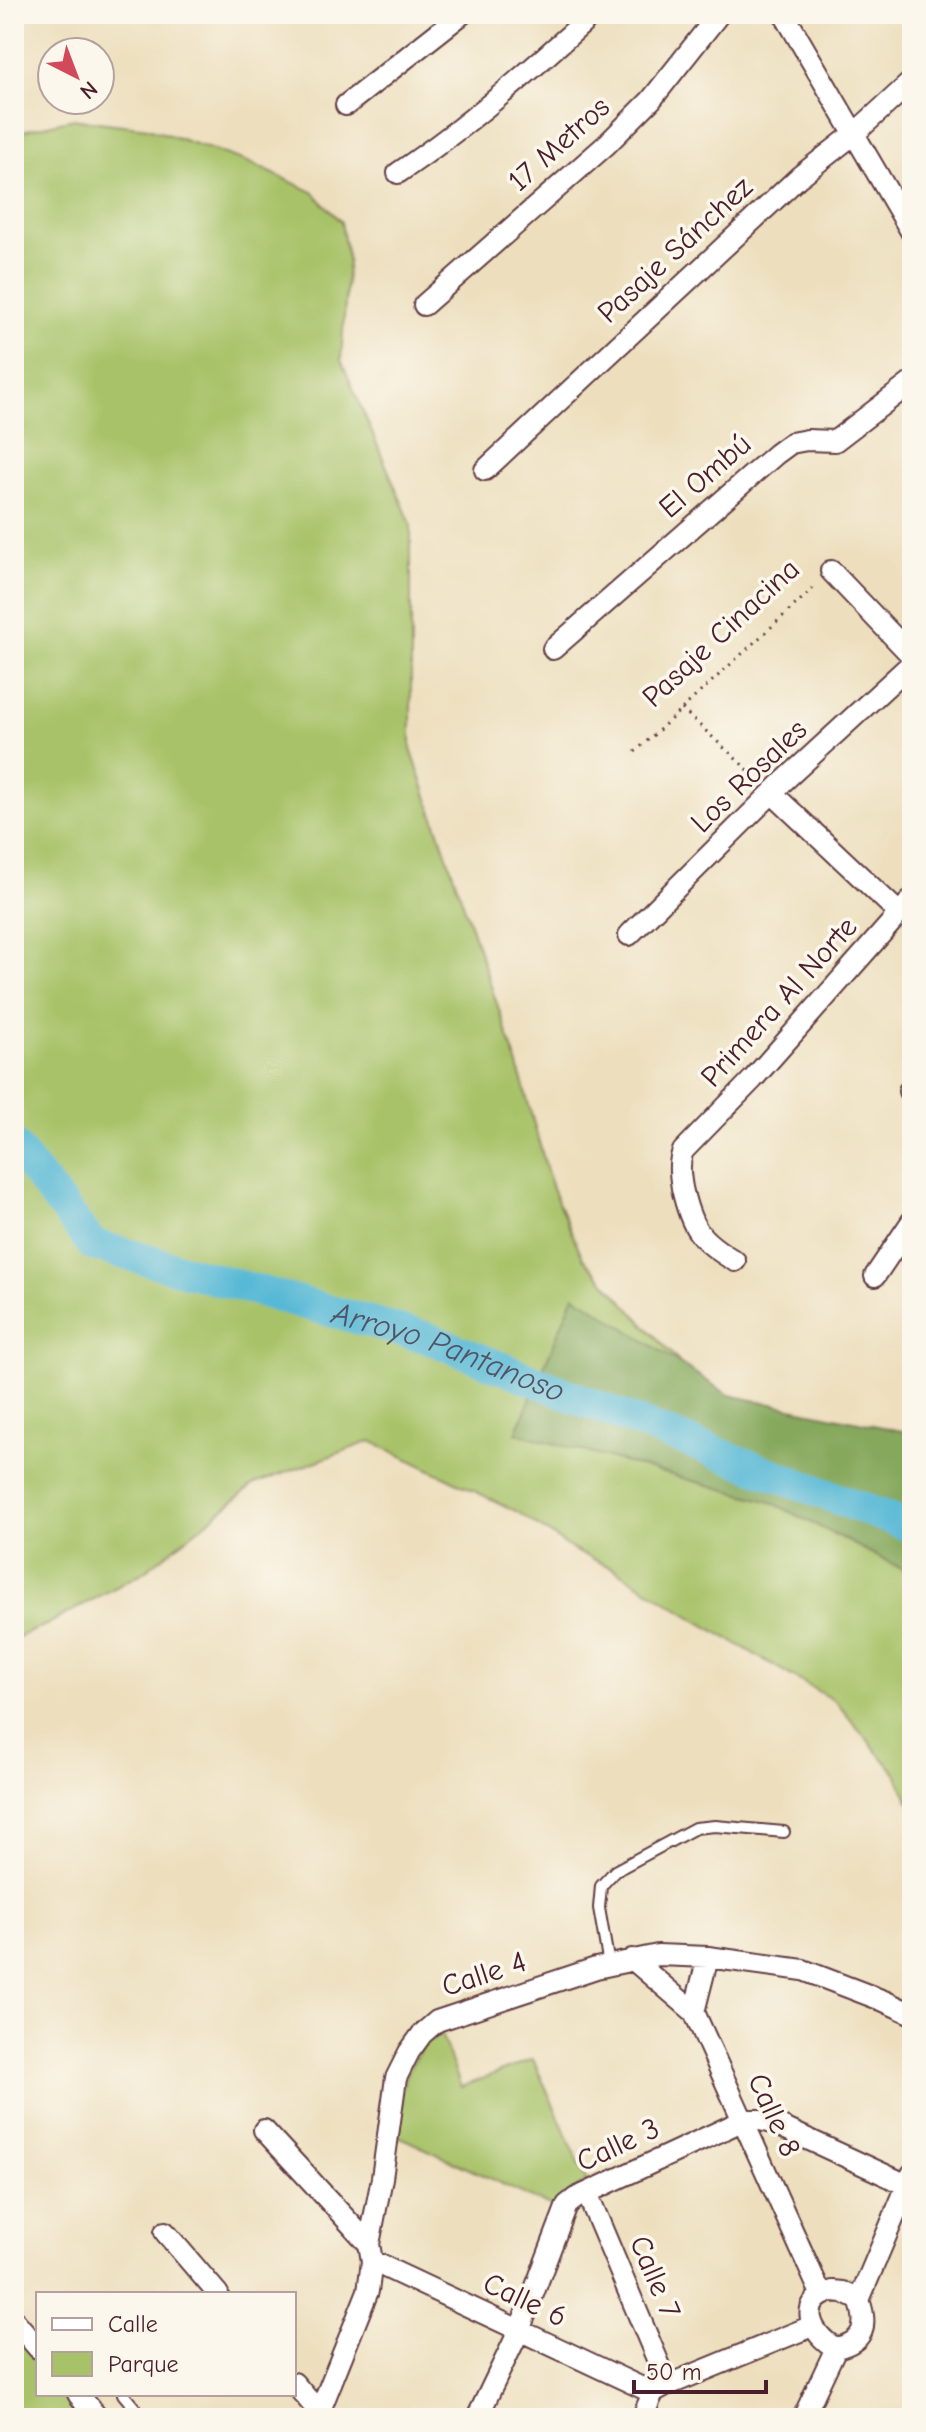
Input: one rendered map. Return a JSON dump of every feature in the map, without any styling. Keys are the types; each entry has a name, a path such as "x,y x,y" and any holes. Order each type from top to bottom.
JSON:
{"street":[{"path":"346,105 462,14"},
{"path":"398,173 427,154 518,81 593,14"},
{"name":"17 Metros","path":"424,305 617,134 651,100 719,14"},
{"path":"784,14 912,233"},
{"name":"Pasaje Sánchez","path":"485,470 799,177 854,134 912,81"},
{"name":"El Ombú","path":"553,649 776,454 791,443 835,441 912,382"},
{"name":"Pasaje Cinacina","path":"831,571 910,666"},
{"name":"Los Rosales","path":"629,935 785,780 910,666"},
{"path":"773,794 906,906"},
{"name":"Primera Al Norte","path":"735,1261 714,1249 689,1217 679,1161 689,1143 753,1079 906,906"},
{"path":"875,1276 912,1221"},
{"name":"Calle 4","path":"318,2415 368,2291 370,2253 396,2078 409,2052 422,2034 437,2021 609,1965 658,1955 708,1957 803,1970 912,2014"},
{"path":"632,1959 694,2012 708,1957"},
{"name":"Calle 8","path":"694,2012 821,2294"},
{"path":"744,2120 773,2123 910,2180 859,2300"},
{"name":"Calle 3","path":"477,2418 519,2331 567,2205 744,2120"},
{"name":"Calle 6","path":"264,2130 370,2253 519,2331 661,2389"},
{"name":"Calle 7","path":"587,2193 661,2389"},
{"path":"165,2232 216,2292"},
{"path":"843,2292 859,2300 865,2325 859,2338 848,2346 836,2348 825,2343 812,2326 810,2317 813,2305 821,2294 843,2292"},
{"path":"14,2320 36,2346"},
{"path":"642,2418 661,2389 812,2326"},
{"path":"803,2418 836,2348"},
{"path":"296,2386 318,2415"},
{"path":"80,2396 98,2418"}],"lane":[{"path":"609,1965 599,1908 601,1886 615,1871 695,1828 715,1826 784,1832"},
{"path":"125,2396 143,2418"}],"path":[{"name":"Pasaje Cinacina","path":"635,752 831,571"},
{"path":"682,709 773,794"},
{"path":"906,2418 912,2406"}],"green space":[{"path":"73,119 148,128 248,162 313,192 341,222 348,262 341,360 411,524 411,749 518,1066 552,1189 583,1258 729,1416 912,1473 912,1808 897,1775 836,1702 615,1569 575,1551 516,1511 371,1441 255,1484 144,1572 14,1639 14,133"},
{"path":"574,1295 729,1395 912,1433 912,1574 771,1502 516,1433"},
{"path":"441,2034 461,2087 533,2059 587,2181 563,2197 556,2209 391,2133 401,2091 412,2063 429,2041"},
{"path":"14,2330 36,2356 36,2396 71,2396 89,2418 14,2418"}],"waterway":[{"name":"Arroyo Pantanoso","path":"14,1146 93,1245 428,1338 912,1527"}]}
